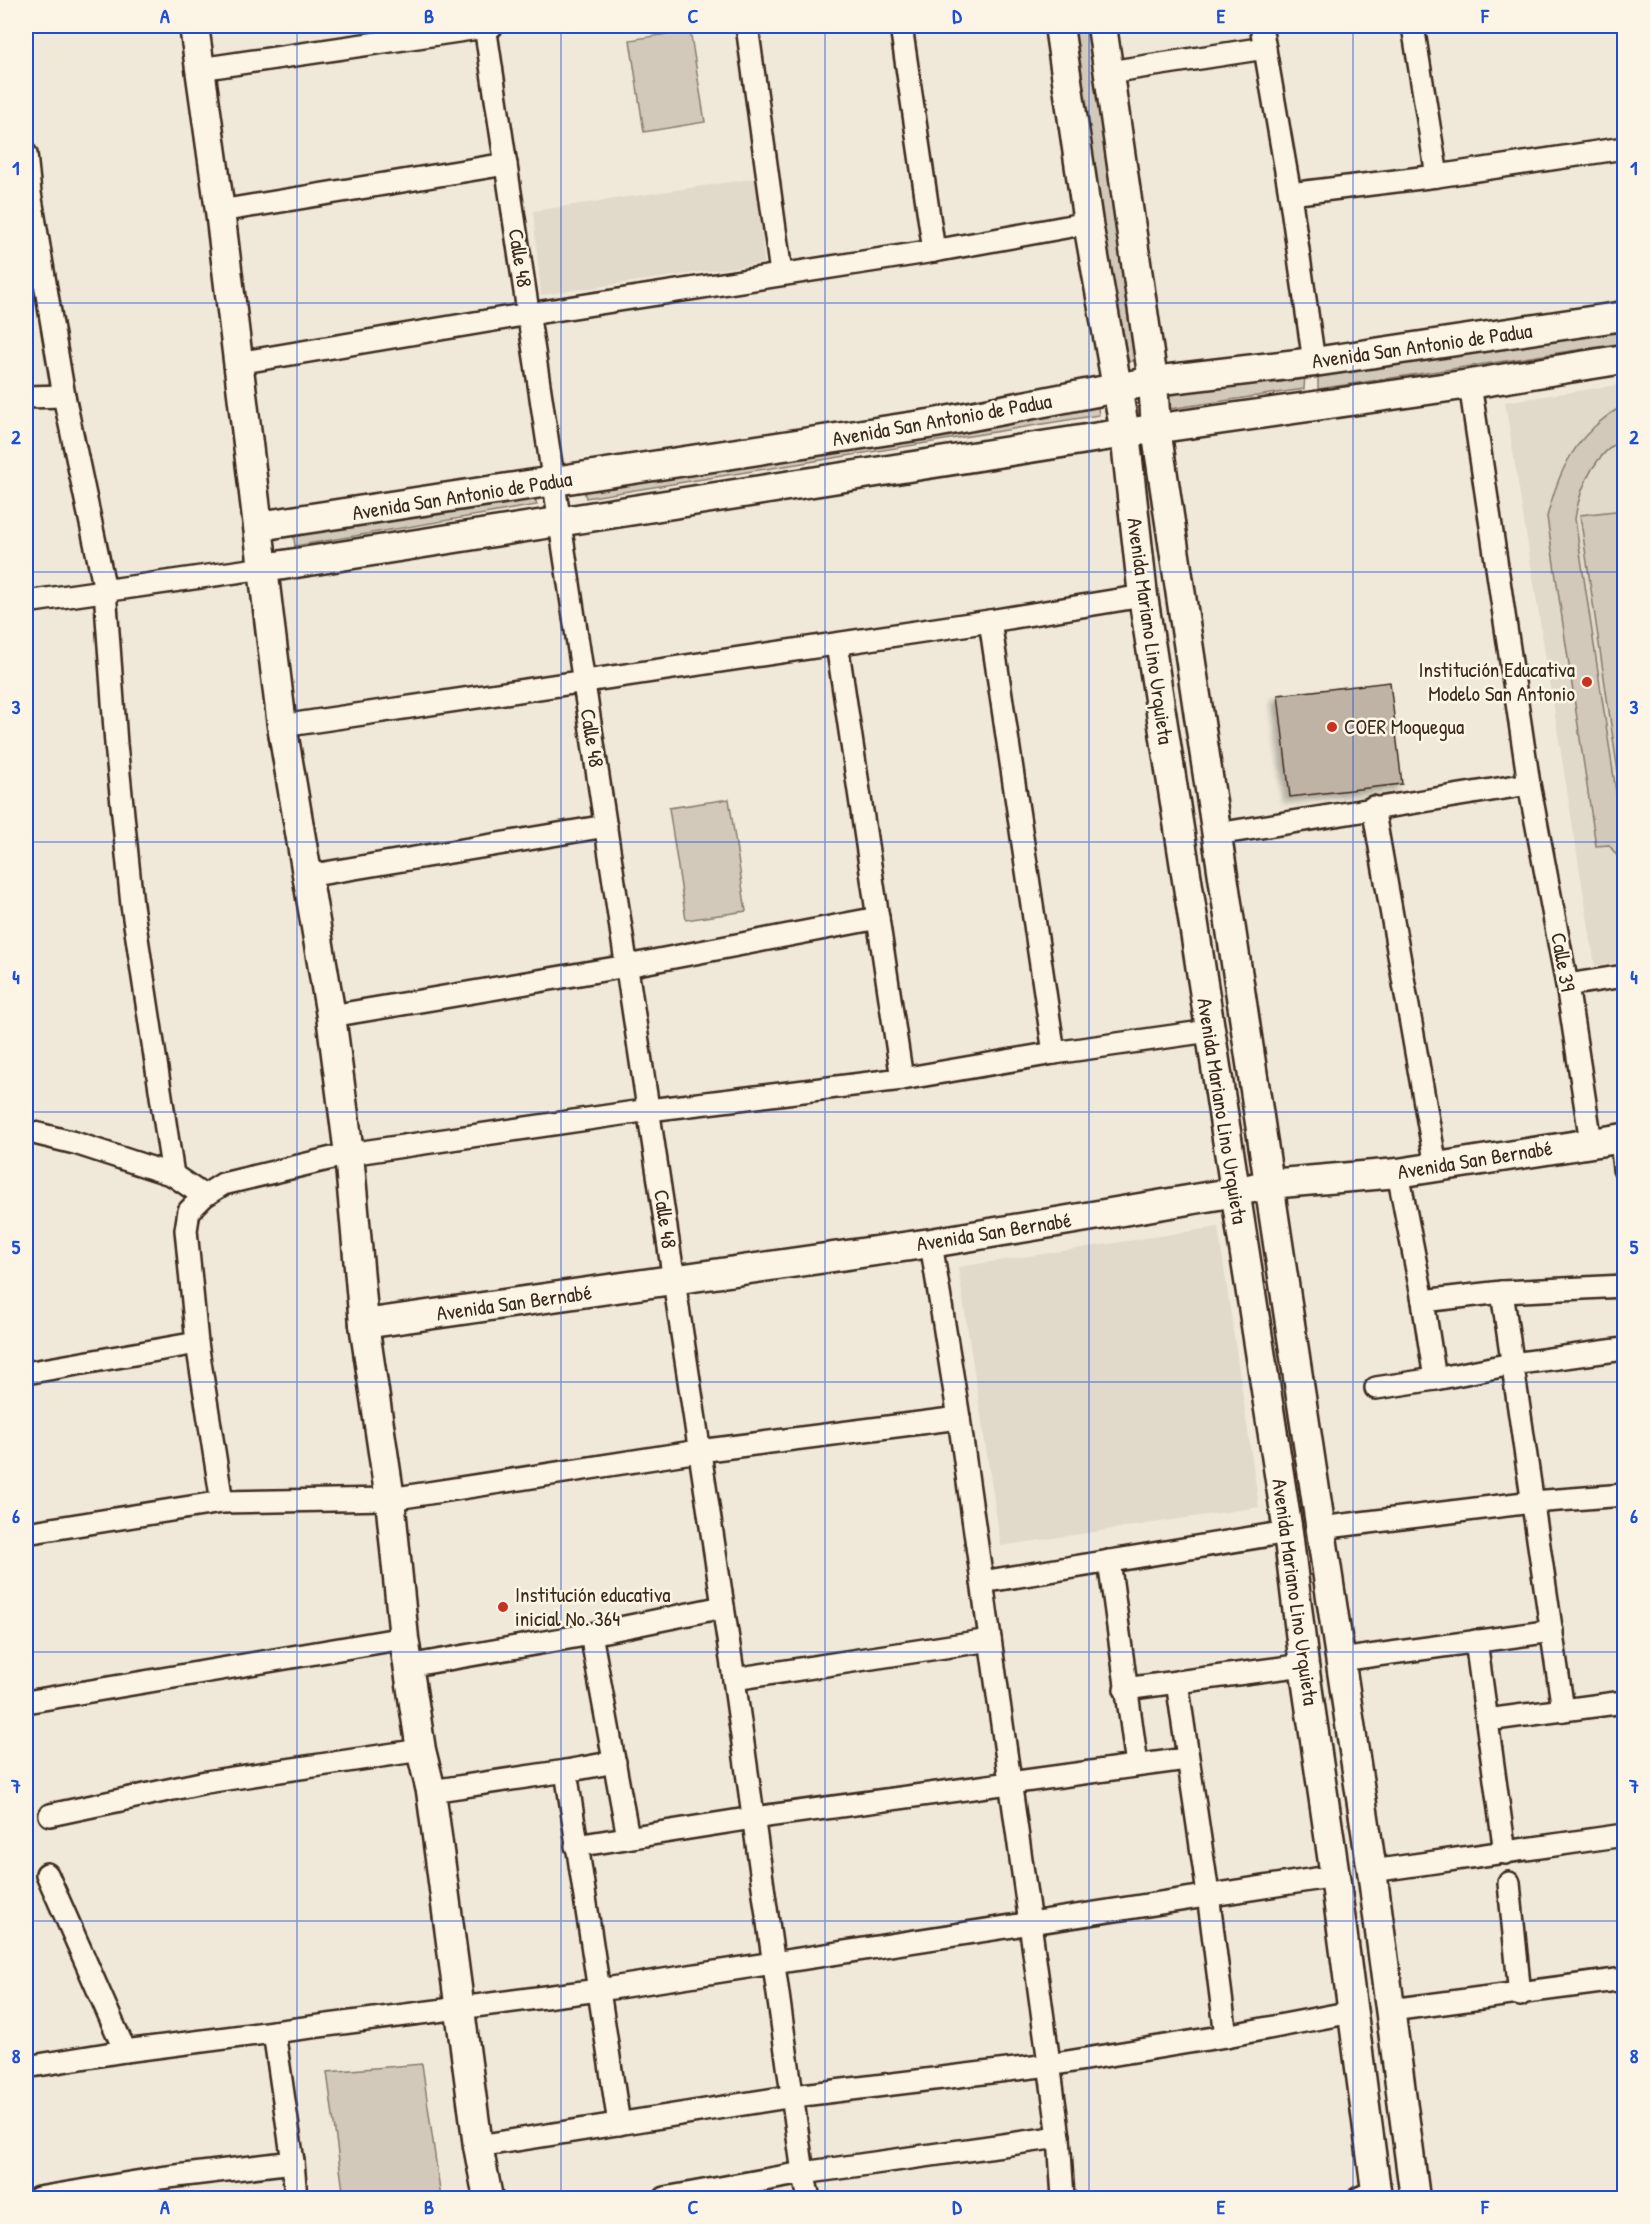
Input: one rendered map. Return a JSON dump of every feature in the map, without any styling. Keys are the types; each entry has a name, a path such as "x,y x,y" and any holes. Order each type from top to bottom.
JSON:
{"street":[{"path":"194,26 220,211 282,726 331,1016 349,1154 364,1324 390,1499 404,1638 421,1750 431,1791 478,2146 488,2199"},
{"path":"200,69 488,26"},
{"name":"Calle 48","path":"488,26 506,164 734,1679 803,2173 809,2199"},
{"path":"747,26 782,273"},
{"path":"901,26 934,251"},
{"name":"Avenida Mariano Lino Urquieta","path":"1059,26 1088,223 1125,433 1143,596 1288,1532 1352,2012 1370,2196"},
{"name":"Avenida Mariano Lino Urquieta","path":"1102,26 1153,381 1156,429 1372,1871 1415,2199"},
{"path":"1261,26 1290,194 1314,362"},
{"path":"1413,26 1437,176"},
{"path":"1109,72 1264,48"},
{"path":"1290,194 1437,176 1624,148"},
{"path":"26,154 30,193 64,396 105,590 116,744 132,905 173,1175"},
{"path":"220,211 506,164"},
{"path":"237,363 782,273 934,251 1088,223"},
{"name":"Avenida San Antonio de Padua","path":"259,526 935,423 1153,381 1314,362 1624,316"},
{"name":"Avenida San Antonio de Padua","path":"264,568 1125,433 1470,384 1624,359"},
{"name":"Calle 39","path":"1470,384 1529,784 1567,985 1591,1142"},
{"path":"26,397 64,396"},
{"path":"935,423 941,462"},
{"path":"753,451 759,490"},
{"path":"26,602 264,568"},
{"path":"282,726 990,621 1143,596"},
{"path":"990,621 1054,1053"},
{"path":"837,644 902,1079"},
{"path":"1217,834 1373,807 1529,784"},
{"path":"1373,807 1436,1166"},
{"path":"307,876 606,826"},
{"path":"331,1016 627,966 878,918"},
{"path":"1567,985 1624,976"},
{"path":"222,1502 197,1343 186,1230 189,1211 204,1196 223,1184 349,1154 649,1110 902,1079 1209,1030"},
{"path":"26,1131 75,1143 173,1175 204,1196"},
{"path":"1623,1138 1624,1169"},
{"name":"Avenida San Bernabé","path":"364,1324 931,1243 1269,1185 1398,1173 1623,1138"},
{"path":"1398,1173 1423,1301 1435,1379"},
{"path":"931,1243 959,1418 1030,1923 1059,2137 1063,2199"},
{"path":"1423,1301 1502,1292 1624,1286"},
{"path":"1502,1292 1563,1710"},
{"path":"26,1373 197,1343"},
{"path":"1376,1388 1512,1364 1624,1349"},
{"path":"26,1533 222,1502 390,1499 699,1452 959,1418"},
{"path":"1320,1528 1533,1502 1624,1495"},
{"path":"982,1582 1288,1532"},
{"path":"1108,1561 1137,1765"},
{"path":"408,1666 591,1634 723,1607"},
{"path":"1340,1660 1552,1631"},
{"path":"591,1634 628,1838"},
{"path":"26,1702 404,1638"},
{"path":"734,1679 990,1640"},
{"path":"1476,1641 1504,1853"},
{"path":"1125,1689 1304,1665"},
{"path":"1177,1682 1226,2036"},
{"path":"1487,1720 1624,1702"},
{"path":"50,1815 206,1782 421,1750"},
{"path":"576,1846 753,1818 1186,1759"},
{"path":"431,1791 615,1762"},
{"path":"566,1771 619,2124"},
{"path":"1372,1871 1624,1835"},
{"path":"47,1874 125,2051"},
{"path":"26,2067 125,2051 599,1990 1335,1876"},
{"path":"1509,1883 1520,1995"},
{"path":"1391,2010 1520,1995 1624,1979"},
{"path":"478,2146 794,2096 1049,2065 1226,2036 1352,2012"},
{"path":"274,2032 297,2199"},
{"path":"665,2199 803,2173 1059,2137"},
{"path":"38,2199 160,2178 293,2162"}],"shaded area":[{"path":"1074,26 1089,26 1138,360 1121,363"},
{"path":"690,30 705,122 644,132 630,40"},
{"path":"757,178 764,263 541,295 533,211"},
{"path":"1624,326 1624,343 1318,389 1318,372"},
{"path":"1305,374 1304,389 1169,409 1164,390"},
{"name":"Institución Educativa Modelo San Antonio","path":"1624,384 1624,962 1595,966 1505,402"},
{"path":"1097,402 1099,415 586,498 583,488"},
{"path":"1624,406 1624,438 1604,453 1590,472 1575,519 1619,811 1624,823 1624,865 1609,845 1596,846 1547,517 1554,492 1570,457 1601,421"},
{"path":"534,495 537,505 295,546 293,532"},
{"path":"1624,510 1624,813 1580,515"},
{"path":"729,799 746,911 686,920 669,808"},
{"path":"1218,1227 1259,1507 1001,1546 958,1267"},
{"path":"422,2064 441,2198 344,2198 327,2072"}],"building":[{"path":"1390,682 1402,784 1290,797 1278,695"}],"place":[{"name":"Institución Educativa Modelo San Antonio","path":"1587,682"},
{"name":"COER Moquegua","path":"1332,727"},
{"name":"Institución educativa inicial No. 364","path":"503,1607"}]}
